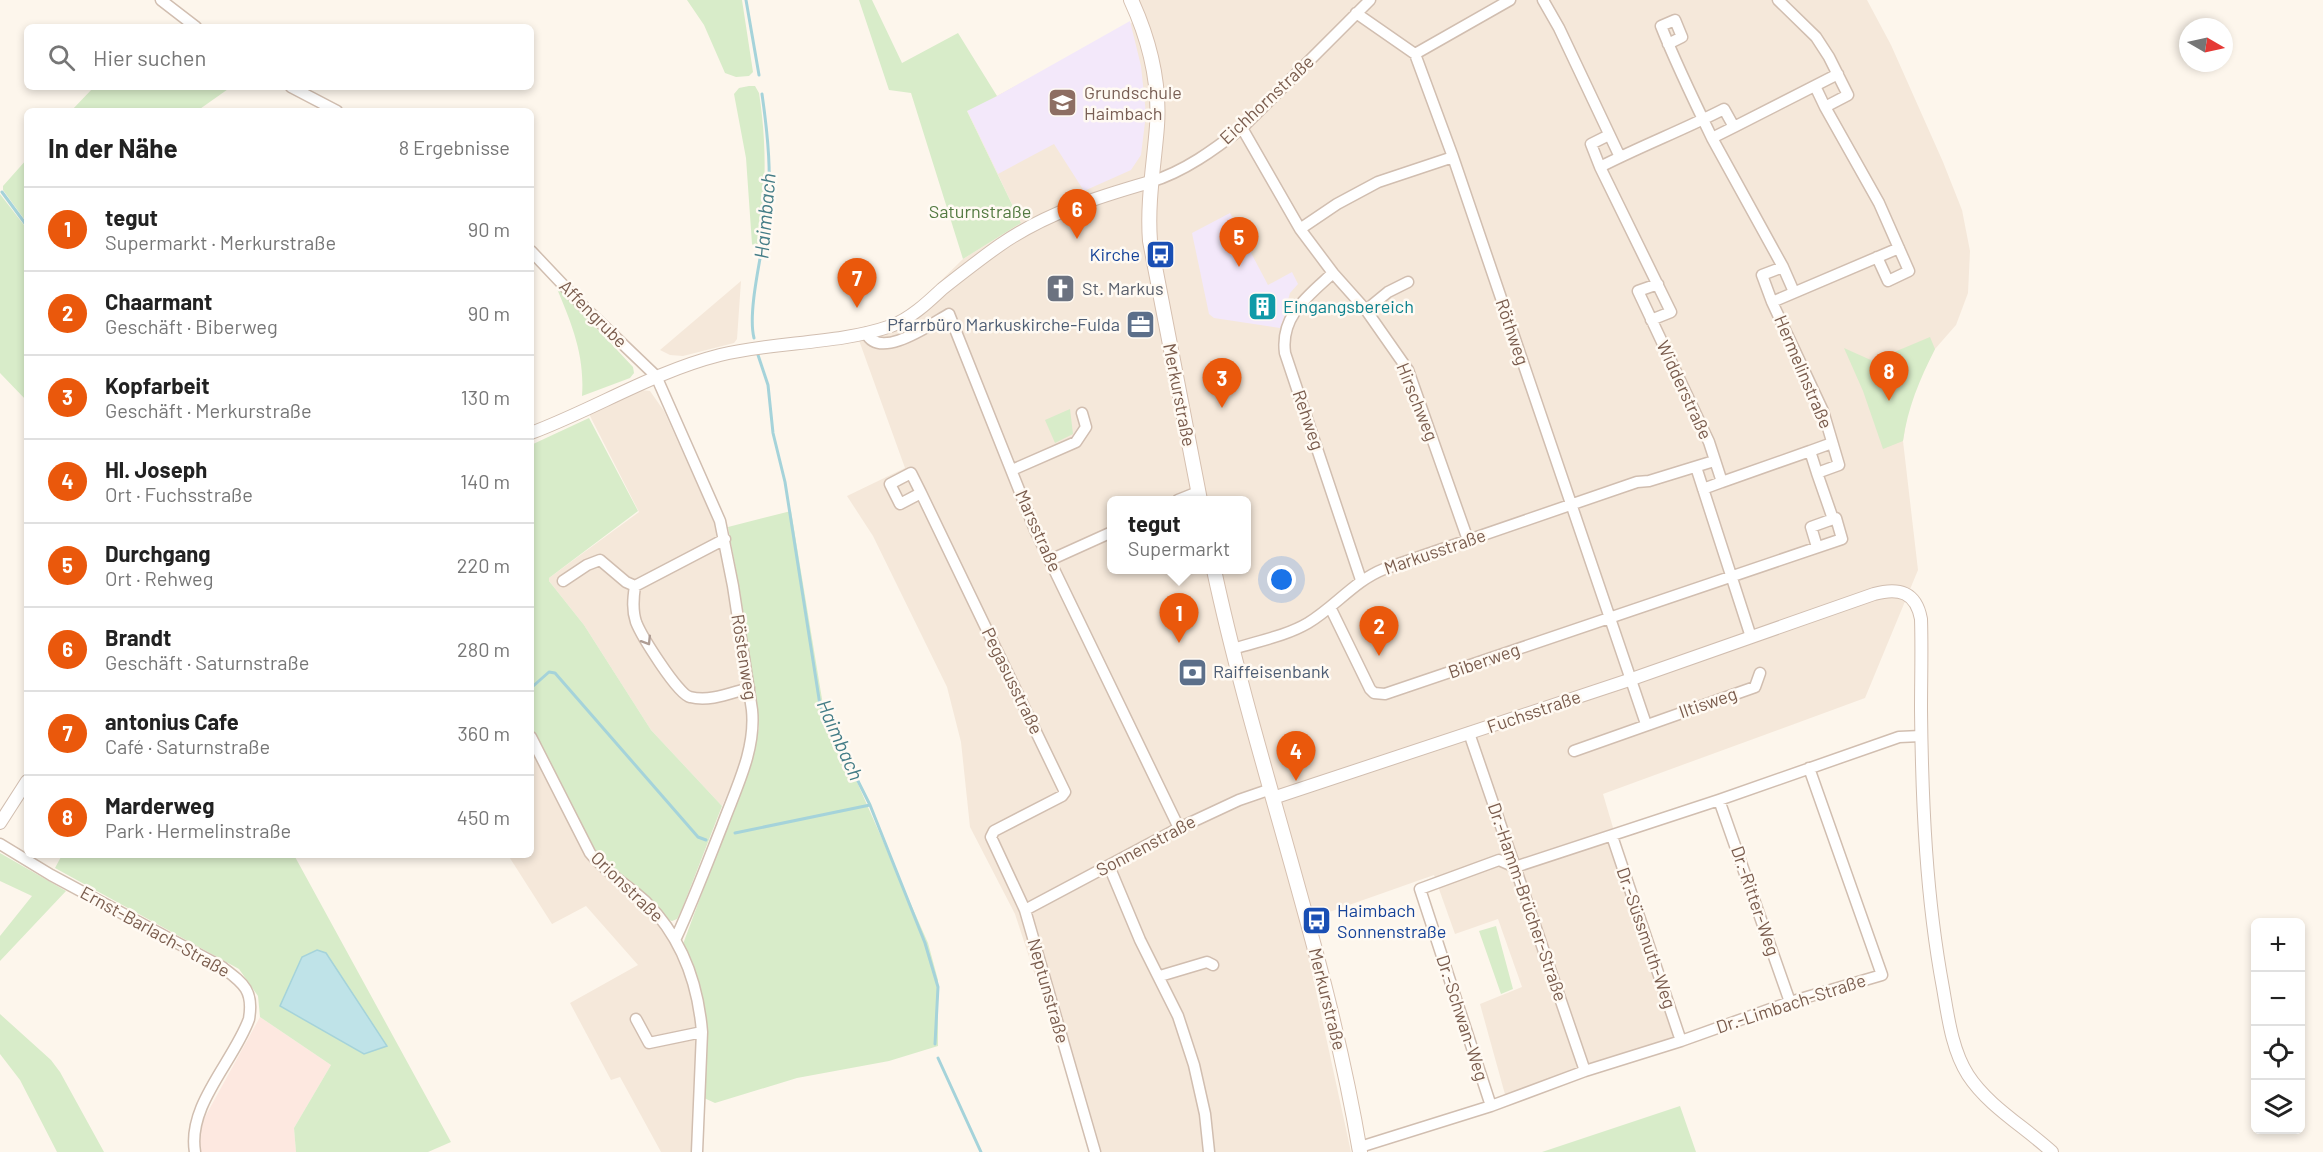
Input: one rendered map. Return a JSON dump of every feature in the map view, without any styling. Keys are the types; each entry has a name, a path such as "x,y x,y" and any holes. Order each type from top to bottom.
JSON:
{"main road":[{"name":"Merkurstraße","path":"1131,0 1144,33 1155,80 1157,125 1148,223 1152,257 1199,496"},
{"name":"Merkurstraße","path":"1215,574 1333,1021 1360,1150"}],"street":[{"path":"161,0 192,24"},
{"name":"Eichhornstraße","path":"1150,182 1177,172 1222,144 1242,128 1370,0"},
{"path":"1356,13 1415,54 1510,0"},
{"path":"1543,0 1559,28 1620,157"},
{"path":"1778,0 1816,37 1848,95 1825,107"},
{"name":"Hermelinstraße","path":"1668,44 1712,138 1783,267 1794,292 1772,302"},
{"name":"Röthweg","path":"1415,54 1453,157 1629,680"},
{"path":"1712,138 1838,74"},
{"path":"1815,86 1879,203 1909,271 1888,281 1877,257"},
{"path":"297,90 331,108"},
{"path":"1600,167 1724,109 1734,127"},
{"name":"Hirschweg","path":"1242,128 1300,229 1333,273 1366,310 1408,370 1468,540"},
{"name":"Widderstraße","path":"1609,135 1591,144 1671,312 1652,320"},
{"path":"1300,229 1337,204 1378,182 1453,157"},
{"path":"534,432 656,376 724,354 866,333 892,326 905,319 999,245 1040,222 1092,199 1150,182"},
{"path":"1794,292 1899,248"},
{"name":"Affengrube","path":"534,254 584,307 656,376"},
{"name":"Hermelinstraße","path":"1783,267 1762,275 1772,302 1823,411 1839,465 1817,473"},
{"name":"Rehweg","path":"1333,273 1293,312 1286,326 1284,344 1361,580"},
{"path":"1366,310 1388,292 1408,282"},
{"name":"Widderstraße","path":"1658,284 1638,291 1709,441 1722,482"},
{"name":"Marsstraße","path":"866,333 869,339 880,344 902,340 949,314 1035,530 1179,828"},
{"name":"Röstenweg","path":"656,376 703,481 725,539 753,723 749,751 698,887 675,938"},
{"path":"1012,470 1076,442 1086,427 1082,413"},
{"name":"Hermelinstraße","path":"1722,482 1832,443"},
{"name":"Hermelinstraße","path":"1810,451 1842,539 1817,547"},
{"name":"Widderstraße","path":"1650,482 1714,461"},
{"name":"Widderstraße","path":"1696,467 1751,637"},
{"name":"Markusstraße","path":"1233,649 1298,629 1330,607 1361,580 1384,569 1637,482 1650,482"},
{"path":"1703,489 1722,482"},
{"name":"Pegasusstraße","path":"921,494 1065,792 1062,796 991,833"},
{"path":"1731,578 1817,547 1811,527 1833,519"},
{"path":"1050,560 1107,534"},
{"path":"635,586 725,539"},
{"path":"563,581 587,565 600,560 626,582 635,586"},
{"name":"Biberweg","path":"1330,607 1370,689 1379,694 1408,687 1609,617 1731,578"},
{"path":"635,586 633,606 637,624 675,685 687,697 705,700 749,688"},
{"name":"Fuchsstraße","path":"1272,794 1469,734 1883,591 1892,590 1908,595 1919,609 1922,736"},
{"name":"Iltisweg","path":"1574,750 1755,687 1760,673"},
{"path":"1629,680 1646,724"},
{"name":"Dr.-Hamm-Brücher-Straße","path":"1469,734 1585,1071"},
{"path":"1515,867 1719,800 1899,737 1922,736 1931,910 1941,979 1956,1047 1961,1062 1974,1083 2052,1152"},
{"name":"Orionstraße","path":"534,742 590,853 603,868 646,902 675,938 691,973 702,1032 697,1152"},
{"name":"Dr.-Limbach-Straße","path":"1360,1150 1790,1002 1882,975 1809,768"},
{"path":"0,823 24,786"},
{"name":"Sonnenstraße","path":"1025,910 1179,828 1239,800 1272,794"},
{"name":"Dr.-Ritter-Weg","path":"1719,800 1790,1002"},
{"name":"Neptunstraße","path":"991,833 993,843 1025,910 1095,1152"},
{"name":"Dr.-Süssmuth-Weg","path":"1612,836 1680,1041"},
{"name":"Ernst-Barlach-Straße","path":"0,844 51,875 222,967 245,987 251,1003 249,1019 197,1118 192,1137 195,1152"},
{"name":"Dr.-Schwan-Weg","path":"1491,1106 1420,889 1499,860 1515,867"},
{"path":"1109,866 1140,940 1160,976 1178,1017 1194,1065 1205,1114 1209,1152"},
{"path":"1160,976 1207,962 1213,965"},
{"path":"636,1019 649,1043 702,1032"}],"shaded area":[{"path":"1136,0 1867,0 1891,45 1943,162 1962,210 1970,251 1968,293 1956,325 1935,349 1920,378 1908,410 1903,441 1918,570 1865,698 1603,794 1679,1040 1506,1098 1480,1004 1522,987 1498,919 1455,934 1434,875 1301,922 1351,1152 1090,1152 1050,1015 1015,914 970,827 961,742 947,687 873,536 847,496 905,468 856,332 908,313 963,259 1021,223 967,110 1144,16"},
{"name":"Grundschule Haimbach","path":"1130,21 1141,66 1146,114 1141,155 1131,170 1084,191 1054,144 998,174 967,110 997,96"},
{"path":"1230,213 1268,285 1292,272 1298,284 1290,293 1288,300 1290,301 1280,328 1214,318 1209,314 1192,233"},
{"path":"741,281 737,339 734,343 683,356 670,355 660,350"},
{"path":"641,390 650,391 664,411 714,522 723,556 748,711 748,736 737,773 722,806 651,730 584,625 549,581 549,578 639,512 589,414"},
{"path":"534,750 632,894 664,929 687,974 698,1032 693,1152 661,1152 620,1077 611,1080 570,1003 638,965 586,906 552,924 510,858 534,858"},
{"path":"260,1017 331,1065 294,1128 296,1152 200,1152 200,1126"}],"green space":[{"path":"687,0 742,0 753,72 749,76 736,77 725,73 704,25"},
{"name":"Saturnstraße","path":"859,0 872,0 902,63 958,33 997,96 967,111 1021,223 963,259 911,93 889,90"},
{"path":"755,86 759,93 764,149 761,224 759,243 754,246 752,244 746,158 734,94 739,88"},
{"path":"91,90 227,90 201,108 74,108"},
{"path":"24,162 24,219 3,190 3,186"},
{"path":"0,194 24,225 24,398 0,373"},
{"path":"555,284 633,367 634,373 630,378 582,396 581,366 576,338"},
{"path":"1930,337 1935,349 1915,394 1903,441 1883,449 1863,391 1844,348 1873,361"},
{"path":"1070,409 1073,434 1055,443 1045,420"},
{"path":"589,418 638,511 549,578 549,581 584,625 651,730 722,806 682,909 677,919 672,921 666,919 594,852 534,734 534,444"},
{"path":"791,511 823,705 928,943 938,980 938,1046 889,1061 797,1078 715,1103 704,1098 702,998 683,944 752,759 759,728 740,592 728,527"},
{"path":"0,853 66,891 0,961 0,936 32,896 0,881"},
{"path":"60,858 296,858 451,1142 428,1152 296,1152 294,1128 331,1065 260,1017 258,996 239,969 55,868"},
{"path":"1496,926 1513,989 1501,994 1479,931"},
{"path":"0,1014 51,1060 60,1072 104,1152 57,1152 20,1080 0,1054"},
{"path":"1680,1106 1696,1152 1542,1152"}],"water":[{"path":"317,950 326,953 387,1046 364,1054 280,1006 302,957"}],"waterway":[{"name":"Haimbach","path":"746,0 759,75"},
{"name":"Haimbach","path":"754,338 752,326 754,296 767,218 769,187 768,141 762,94"},
{"path":"2,192 24,222"},
{"name":"Haimbach","path":"758,355 768,385 773,433 785,482 820,705 870,805 925,943 938,987 935,1044"},
{"path":"534,685 549,672 555,673 698,837 706,840"},
{"path":"735,833 870,805"},
{"name":"Haimbach","path":"938,1058 981,1152"}],"place":[{"name":"Grundschule Haimbach","path":"1063,103"},
{"name":"Brandt","path":"1077,239"},
{"name":"Kirche","path":"1161,255"},
{"name":"Durchgang","path":"1239,267"},
{"name":"St. Markus","path":"1061,289"},
{"name":"Eingangsbereich","path":"1262,307"},
{"name":"antonius Cafe","path":"857,308"},
{"name":"Pfarrbüro Markuskirche-Fulda","path":"1141,325"},
{"name":"Marderweg","path":"1889,401"},
{"name":"Kopfarbeit","path":"1222,408"},
{"name":"tegut","path":"1179,643"},
{"name":"Chaarmant","path":"1379,656"},
{"name":"Raiffeisenbank","path":"1192,672"},
{"name":"Hl. Joseph","path":"1296,781"},
{"name":"Haimbach Sonnenstraße","path":"1316,921"}]}
